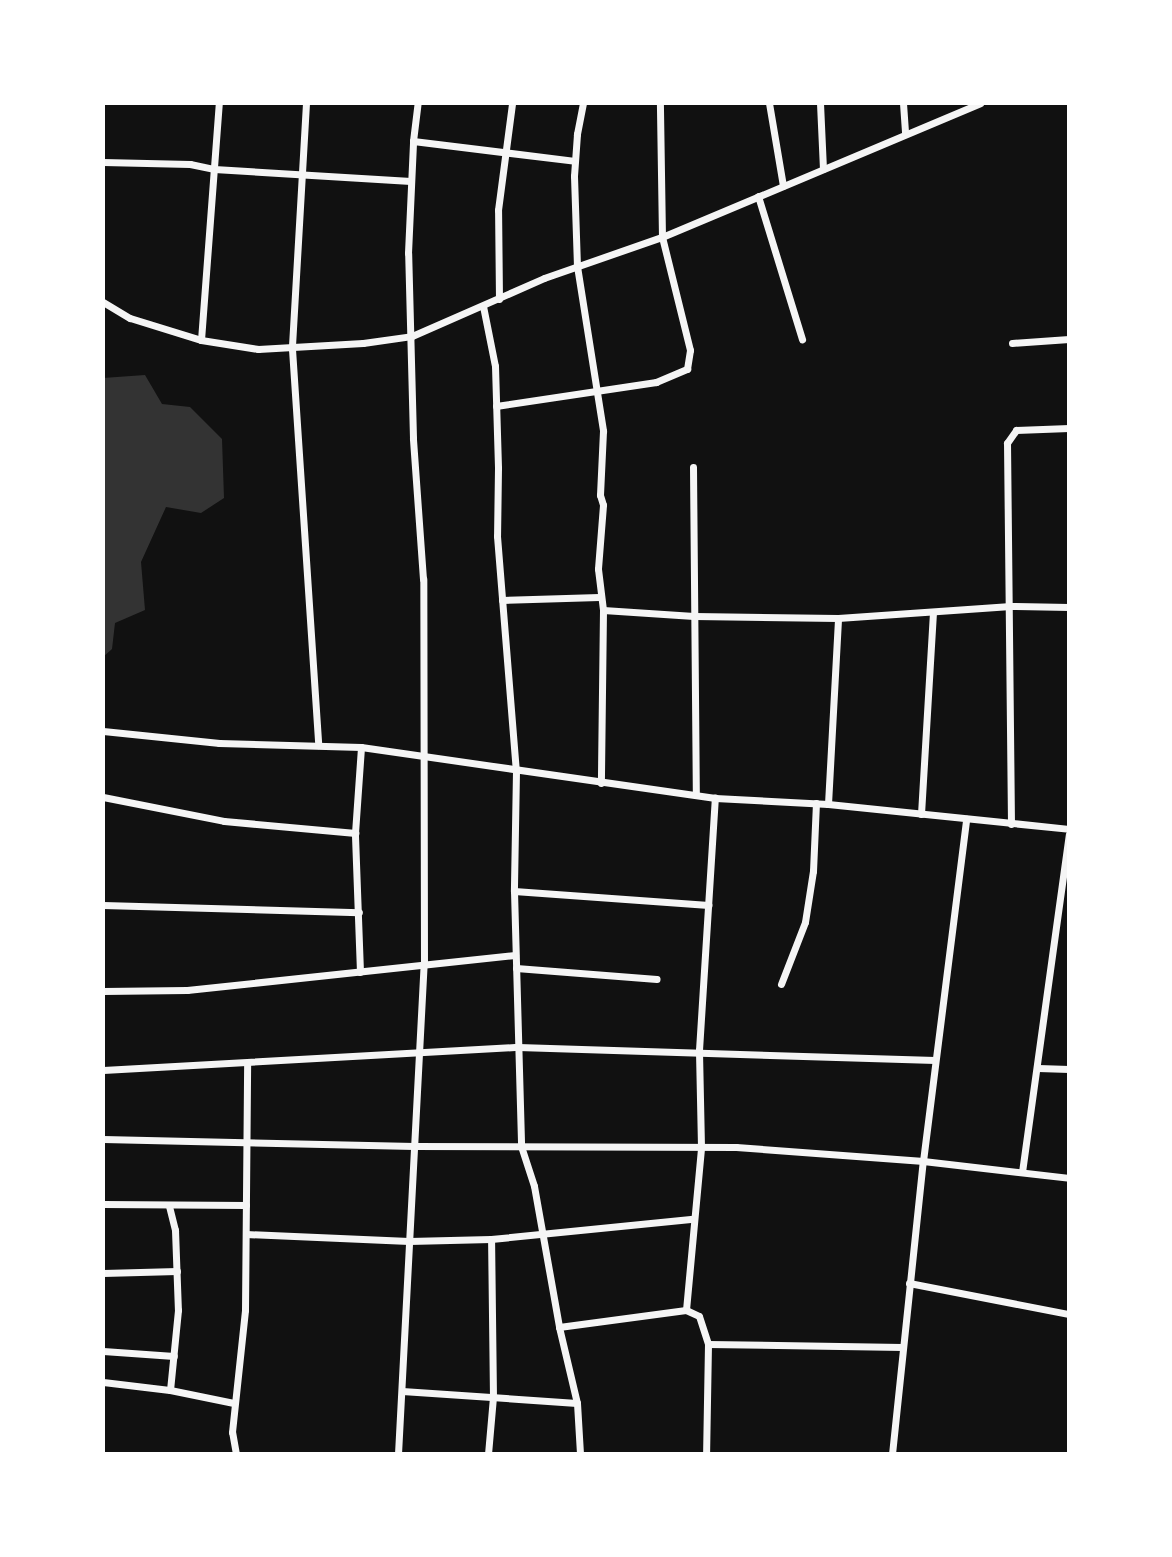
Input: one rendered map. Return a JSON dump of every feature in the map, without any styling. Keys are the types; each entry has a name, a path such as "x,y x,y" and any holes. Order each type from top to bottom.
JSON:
{"street":[{"path":"201,340 219,103"},
{"path":"306,103 292,349 318,745"},
{"path":"398,1454 424,964 423,579 413,438 408,253 413,141 418,103"},
{"path":"499,299 498,210 503,152 512,103"},
{"path":"583,103 575,161 577,266 599,390 603,430 599,597 603,610 601,783"},
{"path":"496,406 656,382 681,373 690,363 690,351 662,237 660,103"},
{"path":"769,103 783,186"},
{"path":"820,103 823,169"},
{"path":"903,103 905,134"},
{"path":"103,302 130,318 201,340 258,349 292,349 412,336 577,266 662,237 980,103"},
{"path":"413,141 575,161"},
{"path":"103,162 190,164 214,169 411,181"},
{"path":"758,196 802,339"},
{"path":"483,306 492,342 496,406 496,536 516,771 513,891 521,1146 534,1186 559,1327 577,1403 580,1454"},
{"path":"1012,343 1069,340"},
{"path":"1011,824 1011,607 1007,443 1016,430 1069,429"},
{"path":"693,467 696,795"},
{"path":"502,600 599,597"},
{"path":"603,610 694,616 838,618 1011,607 1069,607"},
{"path":"921,814 933,613"},
{"path":"828,804 838,618"},
{"path":"103,731 219,743 361,747 715,798 828,804 1069,831 1022,1172"},
{"path":"360,972 355,833 361,747"},
{"path":"103,797 224,821 355,833"},
{"path":"686,1310 701,1147 699,1050 715,798"},
{"path":"781,984 805,922 813,871 816,803"},
{"path":"892,1454 923,1161 966,819"},
{"path":"513,891 708,905"},
{"path":"103,905 359,912"},
{"path":"103,991 187,990 515,955"},
{"path":"516,968 657,979"},
{"path":"103,1070 518,1047 699,1050 935,1060"},
{"path":"236,1454 232,1432 245,1310 247,1064"},
{"path":"1038,1068 1069,1069"},
{"path":"103,1139 414,1146 701,1147 923,1161 1069,1178"},
{"path":"103,1204 246,1205"},
{"path":"169,1206 177,1271 178,1310 170,1390"},
{"path":"246,1234 409,1241 491,1239 693,1219"},
{"path":"488,1454 493,1397 491,1239"},
{"path":"103,1273 177,1271"},
{"path":"909,1283 1069,1314"},
{"path":"559,1327 686,1310 699,1317 708,1344 706,1454"},
{"path":"708,1344 902,1347"},
{"path":"103,1351 174,1356"},
{"path":"103,1382 170,1390 234,1403"},
{"path":"401,1391 577,1403"}],"shaded area":[{"path":"145,375 162,404 190,407 222,439 224,498 201,513 166,507 141,562 145,610 115,623 112,649 103,657 103,378"}]}
